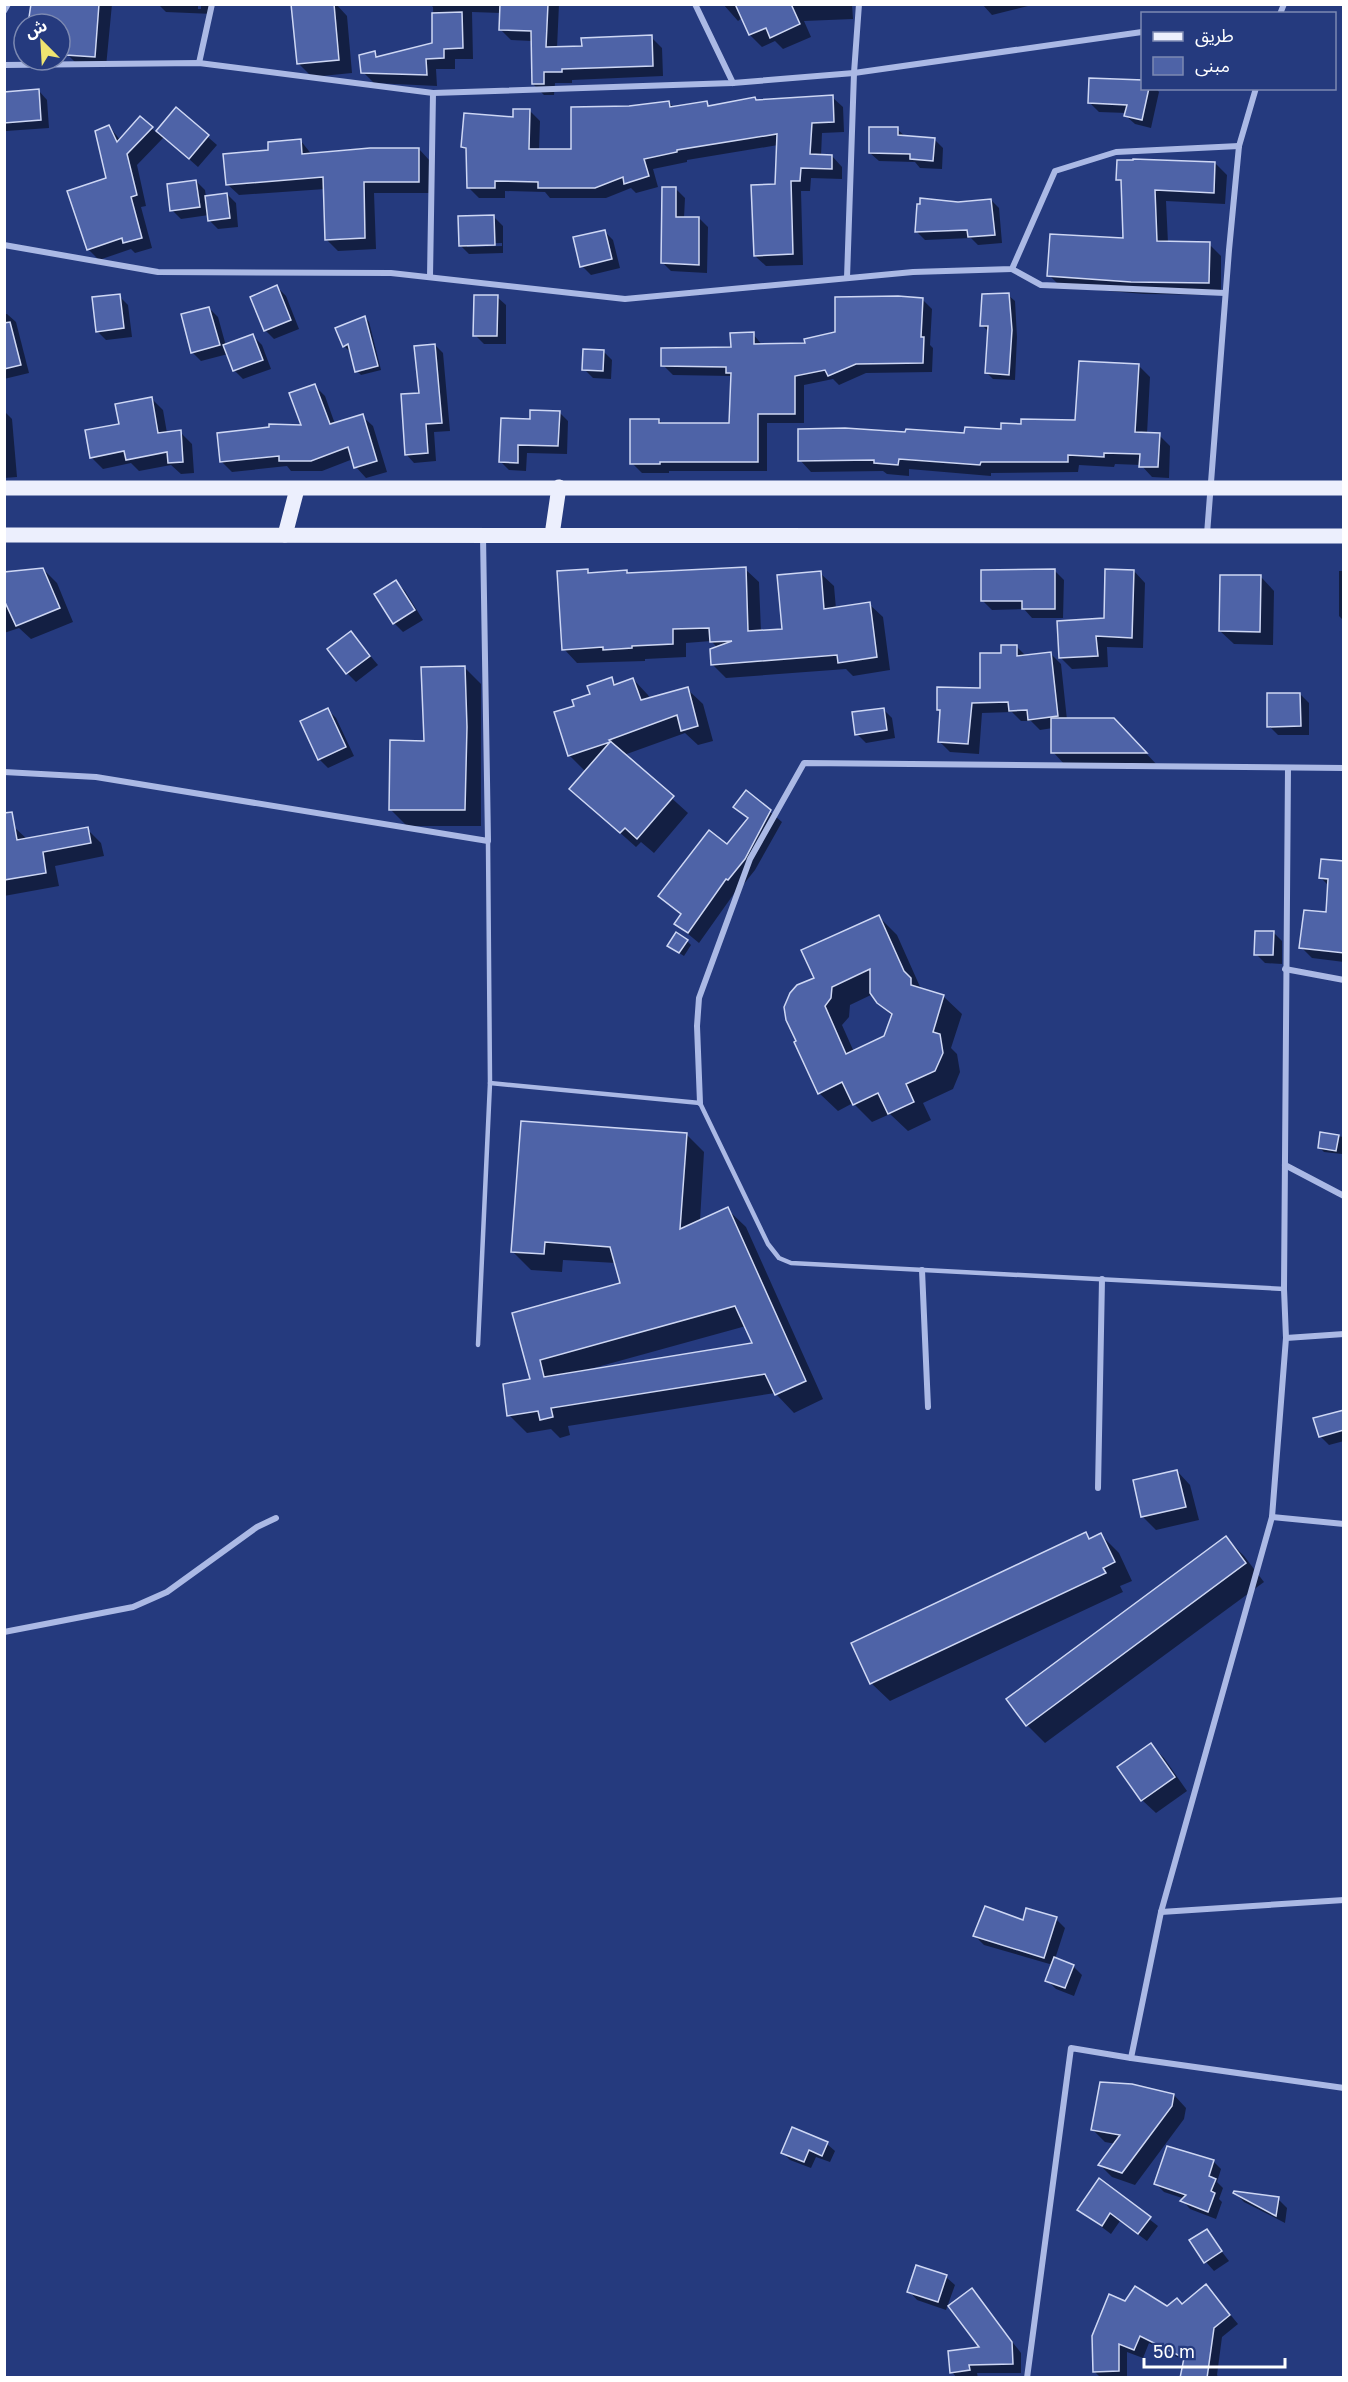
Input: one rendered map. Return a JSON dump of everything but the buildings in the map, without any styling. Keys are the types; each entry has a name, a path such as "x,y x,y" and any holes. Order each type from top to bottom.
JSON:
{"main road":[{"path":"552,535 559,487"},
{"path":"4,488 1344,488"},
{"path":"285,535 297,489"},
{"path":"4,535 1344,536"}],"street":[{"path":"4,11 8,4"},
{"path":"199,63 212,4"},
{"path":"695,4 733,83"},
{"path":"847,278 854,73 860,4"},
{"path":"4,65 199,63 433,93 733,83 854,73 1141,32"},
{"path":"1207,536 1225,293 1239,146 1256,90"},
{"path":"430,277 433,93"},
{"path":"1012,269 1055,171 1116,152 1239,146"},
{"path":"4,245 158,272 391,273 625,299 913,272 1012,269 1041,285 1225,293"},
{"path":"4,772 96,777 488,841 483,535"},
{"path":"700,1103 697,1026 699,998 750,859 804,763 1344,768"},
{"path":"1131,2058 1161,1912 1272,1517 1286,1338 1284,1289 1288,768"},
{"path":"1286,969 1344,980"},
{"path":"1285,1165 1344,1196"},
{"path":"922,1270 928,1407"},
{"path":"1098,1488 1102,1280"},
{"path":"1286,1338 1344,1334"},
{"path":"1272,1517 1344,1524"},
{"path":"4,1632 76,1619 142,1603 167,1592 257,1527 276,1518"},
{"path":"1161,1912 1344,1900"},
{"path":"1028,2378 1071,2048 1344,2088"}],"lane":[{"path":"478,1345 490,1083 488,841"},
{"path":"490,1083 700,1103 768,1244 779,1258 790,1263 1284,1289"}]}
